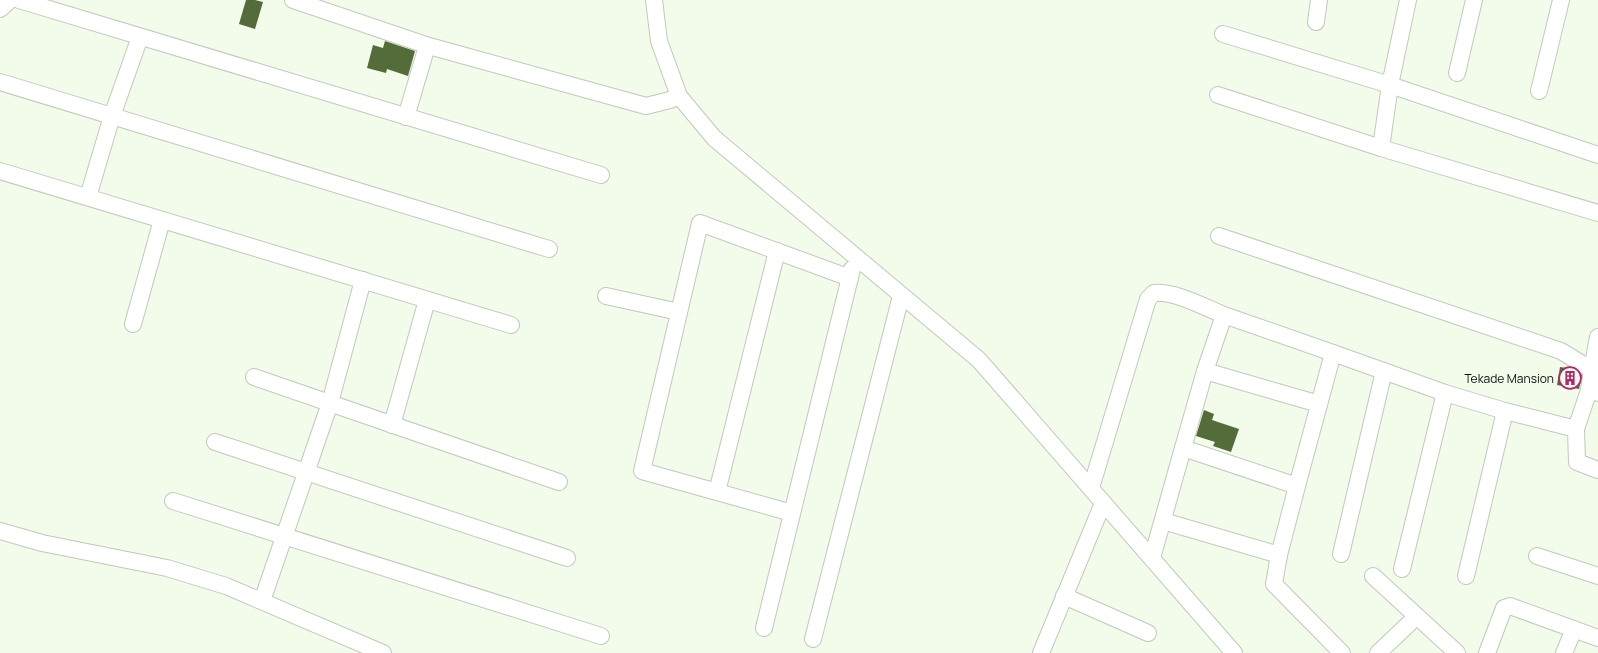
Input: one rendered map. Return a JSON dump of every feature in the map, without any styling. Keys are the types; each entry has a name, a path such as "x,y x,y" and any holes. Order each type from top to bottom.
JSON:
{"street":[{"path":"0,9 10,0"},
{"path":"19,0 601,175"},
{"path":"293,0 427,46 646,106 654,105 674,98"},
{"path":"654,0 659,41 674,98 714,138 979,360 1234,653"},
{"path":"1316,22 1319,0"},
{"path":"1381,148 1390,85 1408,0"},
{"path":"1457,73 1474,0"},
{"path":"1539,91 1561,0"},
{"path":"1223,34 1390,85 1598,155"},
{"path":"88,197 112,116 140,37"},
{"path":"406,116 427,46"},
{"path":"0,82 549,249"},
{"path":"1218,95 1381,148 1597,209"},
{"path":"0,171 511,325"},
{"path":"133,324 162,220"},
{"path":"792,513 642,472 700,223 850,278"},
{"path":"1219,236 1562,351 1592,370"},
{"path":"717,492 777,251"},
{"path":"764,628 855,257"},
{"path":"262,601 330,403 363,280"},
{"path":"1091,488 1148,299 1154,293 1161,292 1179,297 1224,315 1445,393 1505,412 1576,429"},
{"path":"606,296 679,312"},
{"path":"813,639 901,296"},
{"path":"392,425 427,300"},
{"path":"1152,558 1205,371 1224,315"},
{"path":"1598,337 1592,370 1593,392 1576,429 1577,462 1598,470"},
{"path":"1333,353 1279,555 1274,584 1342,653"},
{"path":"1205,371 1319,404"},
{"path":"1341,554 1384,371"},
{"path":"254,377 559,482"},
{"path":"1402,569 1445,393"},
{"path":"1466,576 1505,412"},
{"path":"215,442 567,558"},
{"path":"1183,448 1297,486"},
{"path":"173,501 601,636"},
{"path":"1041,653 1103,503"},
{"path":"1163,521 1279,555"},
{"path":"0,531 42,543 167,568 226,586 383,653"},
{"path":"1537,556 1598,576"},
{"path":"1373,576 1457,653"},
{"path":"1064,596 1148,633"},
{"path":"1487,653 1504,608 1510,606 1598,638"},
{"path":"1378,653 1416,617"},
{"path":"1564,653 1574,629"}],"building":[{"path":"246,0 263,2 255,29 239,24"},
{"path":"385,41 415,51 408,76 387,69 386,73 367,68 373,45 383,48"},
{"name":"Tekade Mansion","path":"1560,367 1573,369 1582,375 1579,389 1557,385"},
{"path":"1204,410 1214,414 1212,420 1239,429 1231,452 1213,446 1215,442 1196,436"}],"place":[{"name":"Tekade Mansion","path":"1570,378"}]}
